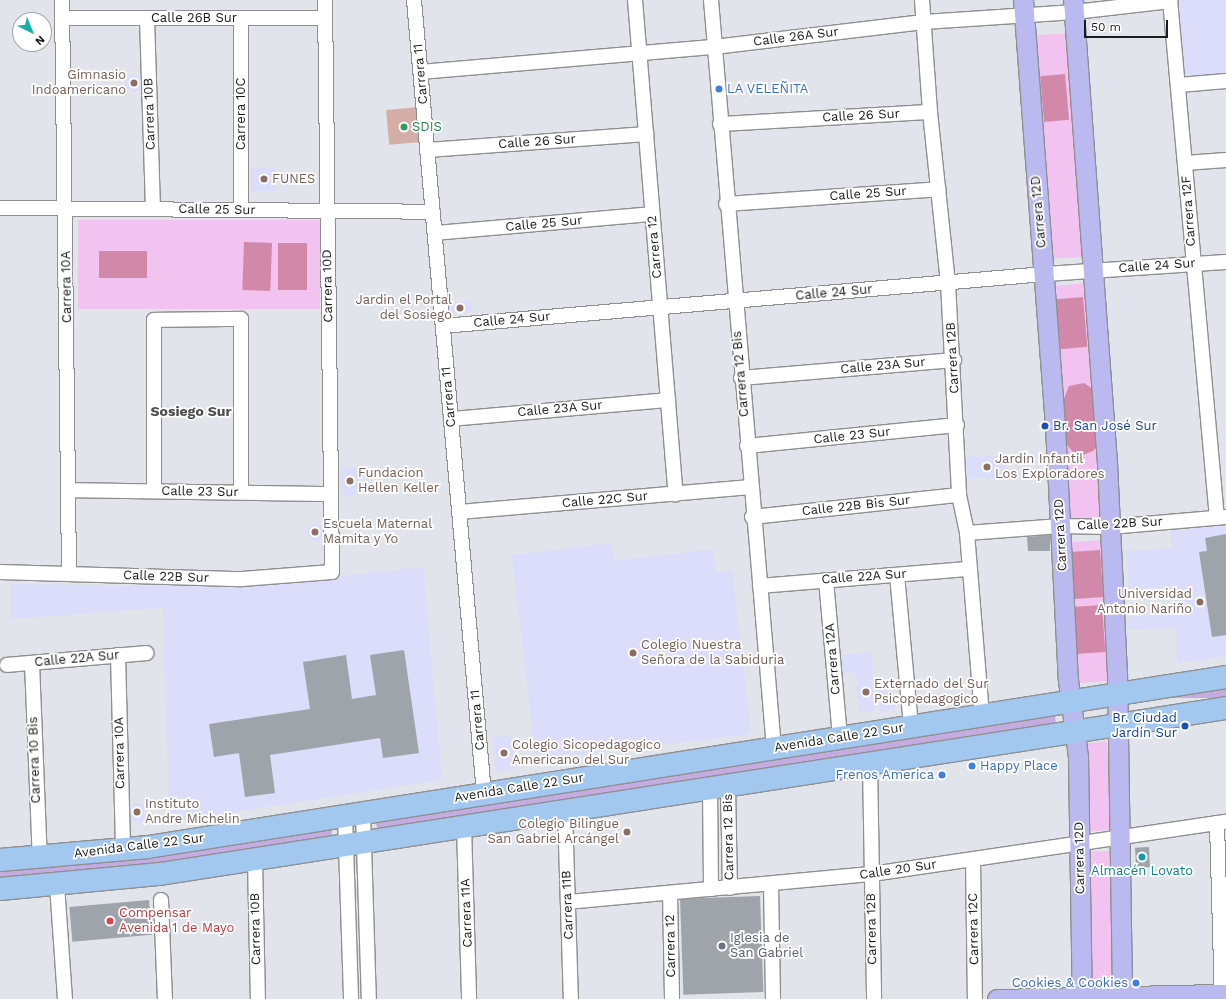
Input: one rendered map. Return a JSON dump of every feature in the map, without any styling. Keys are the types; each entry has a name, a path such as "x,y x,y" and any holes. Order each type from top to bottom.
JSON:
{"main road":[{"name":"Avenida Calle 22 Sur","path":"0,860 40,858 122,850 1226,677"},
{"path":"0,889 142,877 1226,708"}],"street":[{"name":"Carrera 10A","path":"62,0 66,208 69,574"},
{"name":"Carrera 10D","path":"325,0 332,572"},
{"name":"Carrera 11","path":"414,0 484,794"},
{"name":"Carrera 12","path":"634,0 676,494"},
{"name":"Carrera 12 Bis","path":"711,0 726,204 751,487 752,517 760,586 774,748"},
{"name":"Carrera 12B","path":"922,0 930,112 948,283 954,360 960,495 967,533 982,716"},
{"name":"Calle 26A Sur","path":"421,72 714,47 924,22 1024,8 1170,1"},
{"name":"Carrera 12F","path":"1170,1 1179,85 1193,264 1222,517"},
{"path":"1074,6 1095,271 1110,527 1117,695 1122,998"},
{"name":"Carrera 12D","path":"1024,8 1045,274 1071,702 1075,732 1080,844 1082,998"},
{"name":"Calle 26B Sur","path":"62,18 325,18"},
{"name":"Carrera 10B","path":"147,18 153,209"},
{"name":"Carrera 10C","path":"240,18 241,210"},
{"path":"1179,85 1226,82"},
{"name":"Calle 26 Sur","path":"720,124 930,112"},
{"name":"Calle 26 Sur","path":"428,150 646,134"},
{"path":"1185,163 1226,160"},
{"name":"Calle 25 Sur","path":"726,204 938,189"},
{"name":"Calle 25 Sur","path":"0,208 433,212"},
{"name":"Calle 25 Sur","path":"435,234 652,214"},
{"name":"Calle 24 Sur","path":"443,326 1045,274 1226,262"},
{"path":"154,491 154,320 241,319 241,492"},
{"name":"Calle 23A Sur","path":"741,378 954,360"},
{"name":"Calle 23A Sur","path":"451,419 668,400"},
{"name":"Calle 23 Sur","path":"747,446 957,425"},
{"name":"Calle 22C Sur","path":"459,512 751,487"},
{"name":"Calle 23 Sur","path":"69,490 331,494"},
{"name":"Calle 22B Bis Sur","path":"752,517 960,495"},
{"name":"Calle 22B Sur","path":"967,533 1061,526 1110,527 1222,517"},
{"name":"Calle 22A Sur","path":"760,586 969,569"},
{"name":"Calle 22B Sur","path":"0,572 242,579 332,572"},
{"path":"897,575 910,727"},
{"name":"Carrera 12A","path":"826,580 840,738"},
{"name":"Calle 22A Sur","path":"7,665 146,653"},
{"name":"Carrera 10A","path":"118,655 122,850"},
{"name":"Carrera 10 Bis","path":"32,663 40,858"},
{"name":"Carrera 12B","path":"870,764 874,999"},
{"name":"Carrera 12 Bis","path":"719,787 730,888"},
{"name":"Carrera 12 Bis","path":"711,889 719,787"},
{"name":"Carrera 11B","path":"565,812 571,999"},
{"path":"354,814 355,844 369,999"},
{"path":"351,999 355,844 354,814"},
{"path":"997,999 1224,996 1222,822"},
{"name":"Calle 20 Sur","path":"568,902 872,874 1222,822"},
{"name":"Carrera 11A","path":"464,827 470,999"},
{"name":"Carrera 10B","path":"255,860 258,999"},
{"name":"Carrera 12C","path":"973,860 975,999"},
{"path":"771,884 774,999"},
{"path":"57,885 65,999"},
{"name":"Carrera 12","path":"670,893 672,999"},
{"path":"161,900 165,999"}],"shaded area":[{"path":"1178,0 1226,0 1226,78 1184,81"},
{"path":"1071,33 1087,256 1046,259 1030,36"},
{"name":"Gimnasio Indoamericano","path":"134,74 140,77 143,83 140,89 134,92 128,89 125,83 128,77"},
{"path":"1065,74 1069,120 1044,122 1040,76"},
{"name":"SDIS","path":"420,107 423,142 389,145 386,110"},
{"name":"FUNES","path":"251,167 276,167 276,191 251,191"},
{"path":"78,220 320,220 320,309 78,309"},
{"path":"244,242 272,243 270,291 242,290"},
{"path":"278,243 307,243 307,290 278,290"},
{"path":"99,251 147,251 147,278 99,278"},
{"path":"1088,283 1109,521 1070,524 1049,286"},
{"path":"1083,297 1087,347 1060,349 1056,299"},
{"name":"Jardin el Portal del Sosiego","path":"471,301 472,311 448,313 447,304"},
{"path":"1084,383 1093,389 1099,443 1093,451 1083,455 1073,452 1067,445 1063,401 1069,386"},
{"name":"Jardín Infantil Los Exploradores","path":"1006,455 1007,477 967,479 966,457"},
{"name":"Fundacion Hellen Keller","path":"341,467 358,467 358,495 341,495"},
{"name":"Escuela Maternal Mamita y Yo","path":"315,523 321,526 324,532 321,538 315,541 309,538 306,532 309,526"},
{"name":"Universidad Antonio Nariño","path":"1226,524 1226,656 1177,663 1175,628 1127,630 1127,617 1174,614 1173,587 1128,590 1126,551 1172,548 1170,529"},
{"path":"1102,540 1112,681 1073,683 1063,543"},
{"name":"Colegio Nuestra Señora de la Sabiduria","path":"612,543 614,561 713,549 716,572 732,570 751,734 536,760 512,555"},
{"path":"1100,550 1103,597 1074,599 1071,552"},
{"path":"423,567 442,780 169,822 163,608 11,619 11,584 242,587"},
{"path":"1102,605 1105,652 1075,654 1072,607"},
{"name":"Externado del Sur Psicopedagogico","path":"871,652 875,711 859,712 856,672 837,674 835,655"},
{"path":"893,685 895,710 880,711 878,686"},
{"path":"1129,686 1226,686 1226,698 1129,698"},
{"path":"1055,714 1056,727 378,832 376,823 466,806"},
{"name":"Colegio Sicopedagogico Americano del Sur","path":"512,735 516,770 496,772 492,737"},
{"path":"1107,742 1112,830 1084,831 1079,743"},
{"name":"Instituto Andre Michelin","path":"144,803 145,821 131,822 130,804"},
{"path":"331,826 333,840 208,859 0,878 0,868"},
{"path":"1110,851 1115,985 1087,986 1082,852"}],"building":[{"path":"1226,534 1226,635 1212,637 1199,552 1207,551 1205,538"},
{"path":"1050,535 1050,551 1028,551 1027,537"},
{"path":"404,650 419,753 383,758 380,738 270,755 275,793 245,797 239,753 214,757 209,724 310,709 303,662 346,655 352,699 376,695 370,655"},
{"name":"Almacén Lovato","path":"1149,847 1150,867 1136,868 1135,848"},
{"name":"Iglesia de San Gabriel","path":"760,896 763,992 683,995 680,899"},
{"name":"Compensar Avenida 1 de Mayo","path":"149,900 152,935 72,942 69,907"}],"place":[{"name":"Gimnasio Indoamericano","path":"134,83"},
{"name":"LA VELEÑITA","path":"719,89"},
{"name":"SDIS","path":"404,127"},
{"name":"FUNES","path":"264,179"},
{"name":"Jardin el Portal del Sosiego","path":"460,308"},
{"name":"Br. San José Sur","path":"1045,426"},
{"name":"Jardín Infantil Los Exploradores","path":"987,467"},
{"name":"Fundacion Hellen Keller","path":"350,481"},
{"name":"Escuela Maternal Mamita y Yo","path":"315,532"},
{"name":"Universidad Antonio Nariño","path":"1200,602"},
{"name":"Colegio Nuestra Señora de la Sabiduria","path":"633,653"},
{"name":"Externado del Sur Psicopedagogico","path":"866,692"},
{"name":"Br. Ciudad Jardín Sur","path":"1185,726"},
{"name":"Colegio Sicopedagogico Americano del Sur","path":"504,753"},
{"name":"Happy Place","path":"972,766"},
{"name":"Frenos America","path":"942,775"},
{"name":"Instituto Andre Michelin","path":"137,812"},
{"name":"Colegio Bilingue San Gabriel Arcángel","path":"627,832"},
{"name":"Almacén Lovato","path":"1142,857"},
{"name":"Compensar Avenida 1 de Mayo","path":"110,921"},
{"name":"Iglesia de San Gabriel","path":"722,946"},
{"name":"Cookies & Cookies","path":"1136,983"}],"district":[{"name":"Sosiego Sur","path":"191,411"}]}
